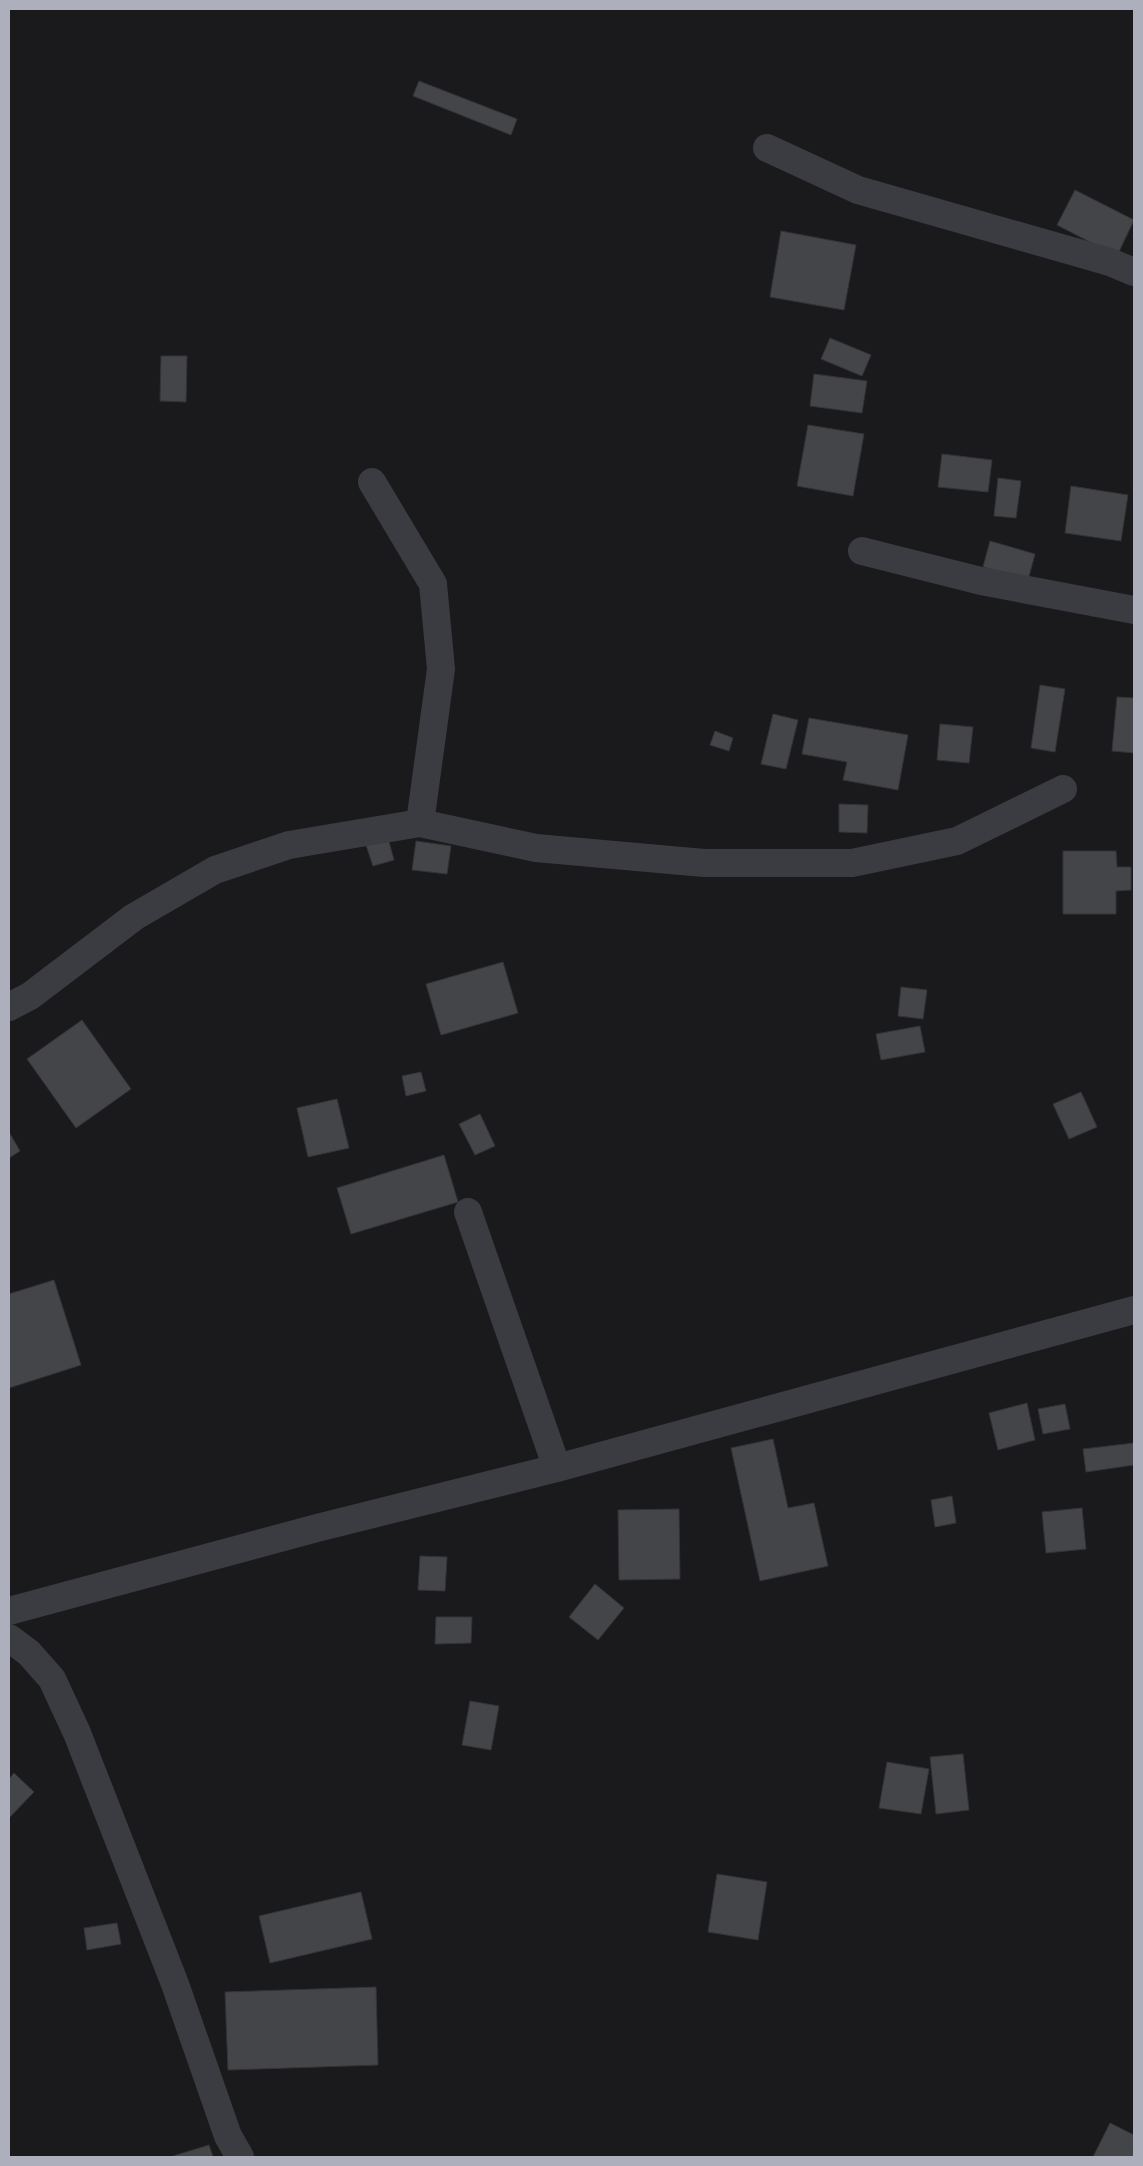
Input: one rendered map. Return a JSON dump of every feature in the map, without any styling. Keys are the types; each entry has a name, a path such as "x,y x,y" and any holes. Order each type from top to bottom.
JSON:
{"street":[{"path":"767,148 858,190 1084,254 1134,272"},
{"path":"372,482 433,584 441,669 420,823"},
{"path":"862,551 981,581 1134,610"},
{"path":"9,1008 30,996 134,917 215,870 289,845 420,823 536,848 704,863 852,863 957,841 1063,789"},
{"path":"468,1212 557,1468"},
{"path":"9,1611 307,1531 557,1468 1134,1310"},
{"path":"9,1638 29,1653 52,1679 77,1733 175,1984 228,2136 240,2157"}],"building":[{"path":"419,81 517,119 511,135 413,96"},
{"path":"1075,190 1134,220 1117,256 1057,225"},
{"path":"781,231 856,245 844,310 770,297"},
{"path":"830,338 871,355 862,376 821,359"},
{"path":"161,356 187,356 186,402 160,401"},
{"path":"814,374 867,381 862,413 810,406"},
{"path":"808,425 864,434 853,496 797,486"},
{"path":"942,454 992,460 988,492 938,487"},
{"path":"998,478 1021,481 1016,518 994,516"},
{"path":"1071,486 1128,495 1121,541 1065,533"},
{"path":"990,541 1035,554 1028,580 983,567"},
{"path":"1040,685 1065,689 1055,752 1031,748"},
{"path":"1117,697 1134,698 1134,753 1112,751"},
{"path":"773,714 798,720 786,769 761,764"},
{"path":"809,718 908,735 898,790 843,780 847,762 802,754"},
{"path":"940,724 973,727 969,763 937,760"},
{"path":"715,731 733,738 729,751 710,745"},
{"path":"839,804 868,805 867,833 839,832"},
{"path":"388,838 394,860 373,866 366,845"},
{"path":"416,841 451,846 447,874 412,870"},
{"path":"1063,851 1116,851 1117,867 1131,867 1131,890 1116,891 1116,914 1063,914"},
{"path":"503,962 518,1013 441,1035 426,984"},
{"path":"901,987 927,990 923,1019 898,1016"},
{"path":"82,1020 131,1089 76,1128 27,1059"},
{"path":"920,1026 925,1052 881,1060 876,1034"},
{"path":"421,1072 426,1091 406,1096 402,1076"},
{"path":"1081,1092 1097,1127 1069,1139 1053,1104"},
{"path":"337,1099 349,1148 308,1157 297,1108"},
{"path":"480,1114 495,1146 475,1155 459,1124"},
{"path":"9,1132 20,1151 9,1158"},
{"path":"444,1155 458,1202 351,1234 337,1188"},
{"path":"54,1280 81,1365 9,1388 9,1294"},
{"path":"1027,1403 1035,1440 998,1450 989,1413"},
{"path":"1065,1404 1070,1429 1043,1434 1038,1409"},
{"path":"773,1439 788,1508 814,1503 828,1566 760,1581 731,1448"},
{"path":"1134,1443 1134,1465 1086,1472 1083,1449"},
{"path":"952,1496 956,1523 935,1527 931,1500"},
{"path":"1082,1508 1086,1549 1046,1553 1042,1512"},
{"path":"679,1509 680,1579 619,1580 618,1510"},
{"path":"420,1556 447,1557 445,1591 418,1590"},
{"path":"595,1584 624,1608 598,1640 569,1617"},
{"path":"436,1617 472,1617 471,1643 435,1644"},
{"path":"470,1701 499,1706 491,1750 462,1745"},
{"path":"963,1754 969,1810 936,1814 930,1757"},
{"path":"887,1762 929,1769 921,1814 879,1808"},
{"path":"14,1773 34,1792 9,1818 9,1779"},
{"path":"717,1874 767,1882 758,1940 708,1932"},
{"path":"361,1892 372,1939 270,1963 259,1916"},
{"path":"117,1923 121,1944 87,1950 84,1928"},
{"path":"376,1987 378,2065 228,2070 225,1992"},
{"path":"1110,2123 1134,2135 1134,2157 1093,2157"},
{"path":"209,2145 213,2157 173,2156"}]}
